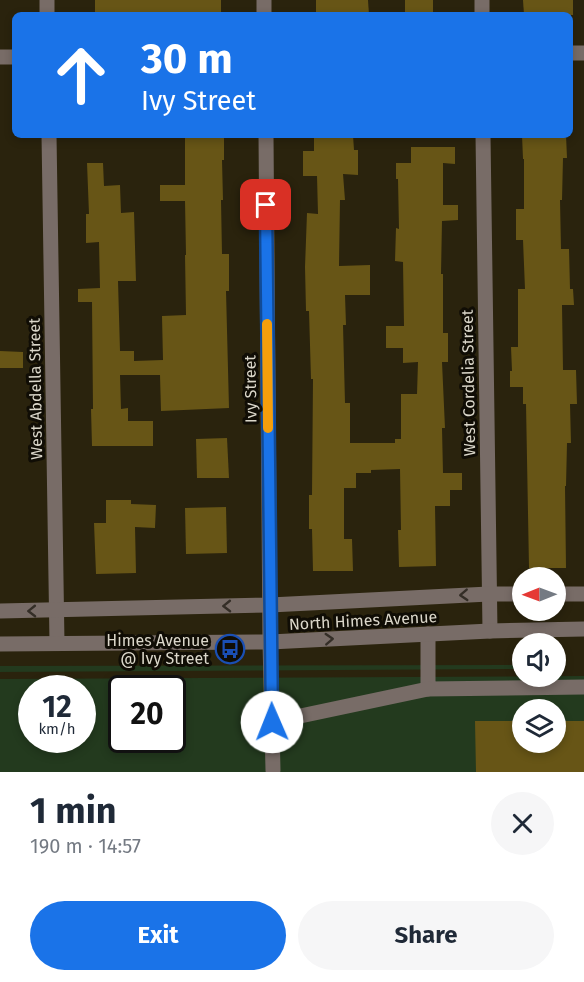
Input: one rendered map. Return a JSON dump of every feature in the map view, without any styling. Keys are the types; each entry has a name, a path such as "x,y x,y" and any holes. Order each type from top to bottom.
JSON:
{"street":[{"name":"West Abdella Street","path":"49,138 57,643"},
{"name":"Ivy Street","path":"266,138 273,770"},
{"name":"West Cordelia Street","path":"483,138 490,631"},
{"name":"North Himes Avenue","path":"0,611 270,605 512,594"},
{"path":"566,594 584,594"},
{"name":"North Himes Avenue","path":"0,644 270,642 490,631 584,629"},
{"path":"428,634 428,689"},
{"path":"272,722 428,689 584,687"}],"green space":[{"path":"512,665 512,669 0,672 0,666"},
{"path":"512,676 512,687 566,687 566,676 584,676 584,772 0,772 0,679 18,679 18,753 96,753 96,679 108,678 108,753 186,753 186,678"}],"building":[{"path":"95,0 221,0 221,12 95,12"},
{"path":"316,0 368,0 369,12 316,12"},
{"path":"405,0 433,0 433,12 405,12"},
{"path":"523,0 573,0 573,12 524,12"},
{"path":"185,138 224,138 223,200 221,200 222,254 229,254 229,291 226,291 229,408 161,411 160,375 120,375 121,409 128,408 128,421 153,421 153,446 92,446 92,302 78,302 78,289 100,288 99,242 86,243 86,214 89,214 87,163 103,163 104,186 120,185 121,213 134,212 136,281 118,281 120,351 134,351 134,361 163,360 162,316 186,315 185,201 160,201 160,185 185,185"},
{"path":"314,138 353,138 354,150 358,150 358,175 343,174 345,200 340,200 339,266 370,265 370,295 345,295 346,325 343,325 345,403 350,403 350,443 395,443 395,439 401,439 401,394 417,394 418,362 403,363 403,348 386,348 386,326 404,326 403,262 395,261 396,228 399,229 396,163 411,163 411,147 455,147 455,164 443,163 443,205 458,205 458,220 442,221 443,333 448,333 448,362 442,362 445,428 442,428 443,473 462,473 462,490 450,490 450,506 435,506 436,566 399,567 400,469 371,470 371,473 356,473 356,488 344,488 344,539 352,539 353,571 313,571 309,495 312,495 313,379 311,379 309,311 306,311 305,267 307,213 318,214 317,176 303,176 303,151 314,151"},
{"path":"522,138 566,138 567,158 563,158 562,200 560,200 561,249 569,249 570,289 573,289 574,305 562,305 563,370 576,370 577,404 570,404 571,443 567,443 566,567 529,567 526,404 523,404 523,387 510,387 511,347 518,347 518,289 525,289 523,240 516,240 516,209 524,209"},
{"path":"0,351 23,352 23,368 0,368"},
{"path":"227,438 229,478 197,478 196,439"},
{"path":"106,500 131,500 131,504 156,505 155,528 135,527 136,573 96,574 94,523 106,523"},
{"path":"226,507 227,553 186,554 185,508"},
{"path":"475,721 512,721 512,753 566,753 566,721 584,721 584,772 476,772"}],"slow traffic":[{"path":"267,324 268,428"}],"place":[{"name":"Himes Avenue @ Ivy Street","path":"230,649"}],"route":[{"path":"266,205 272,722"}]}
